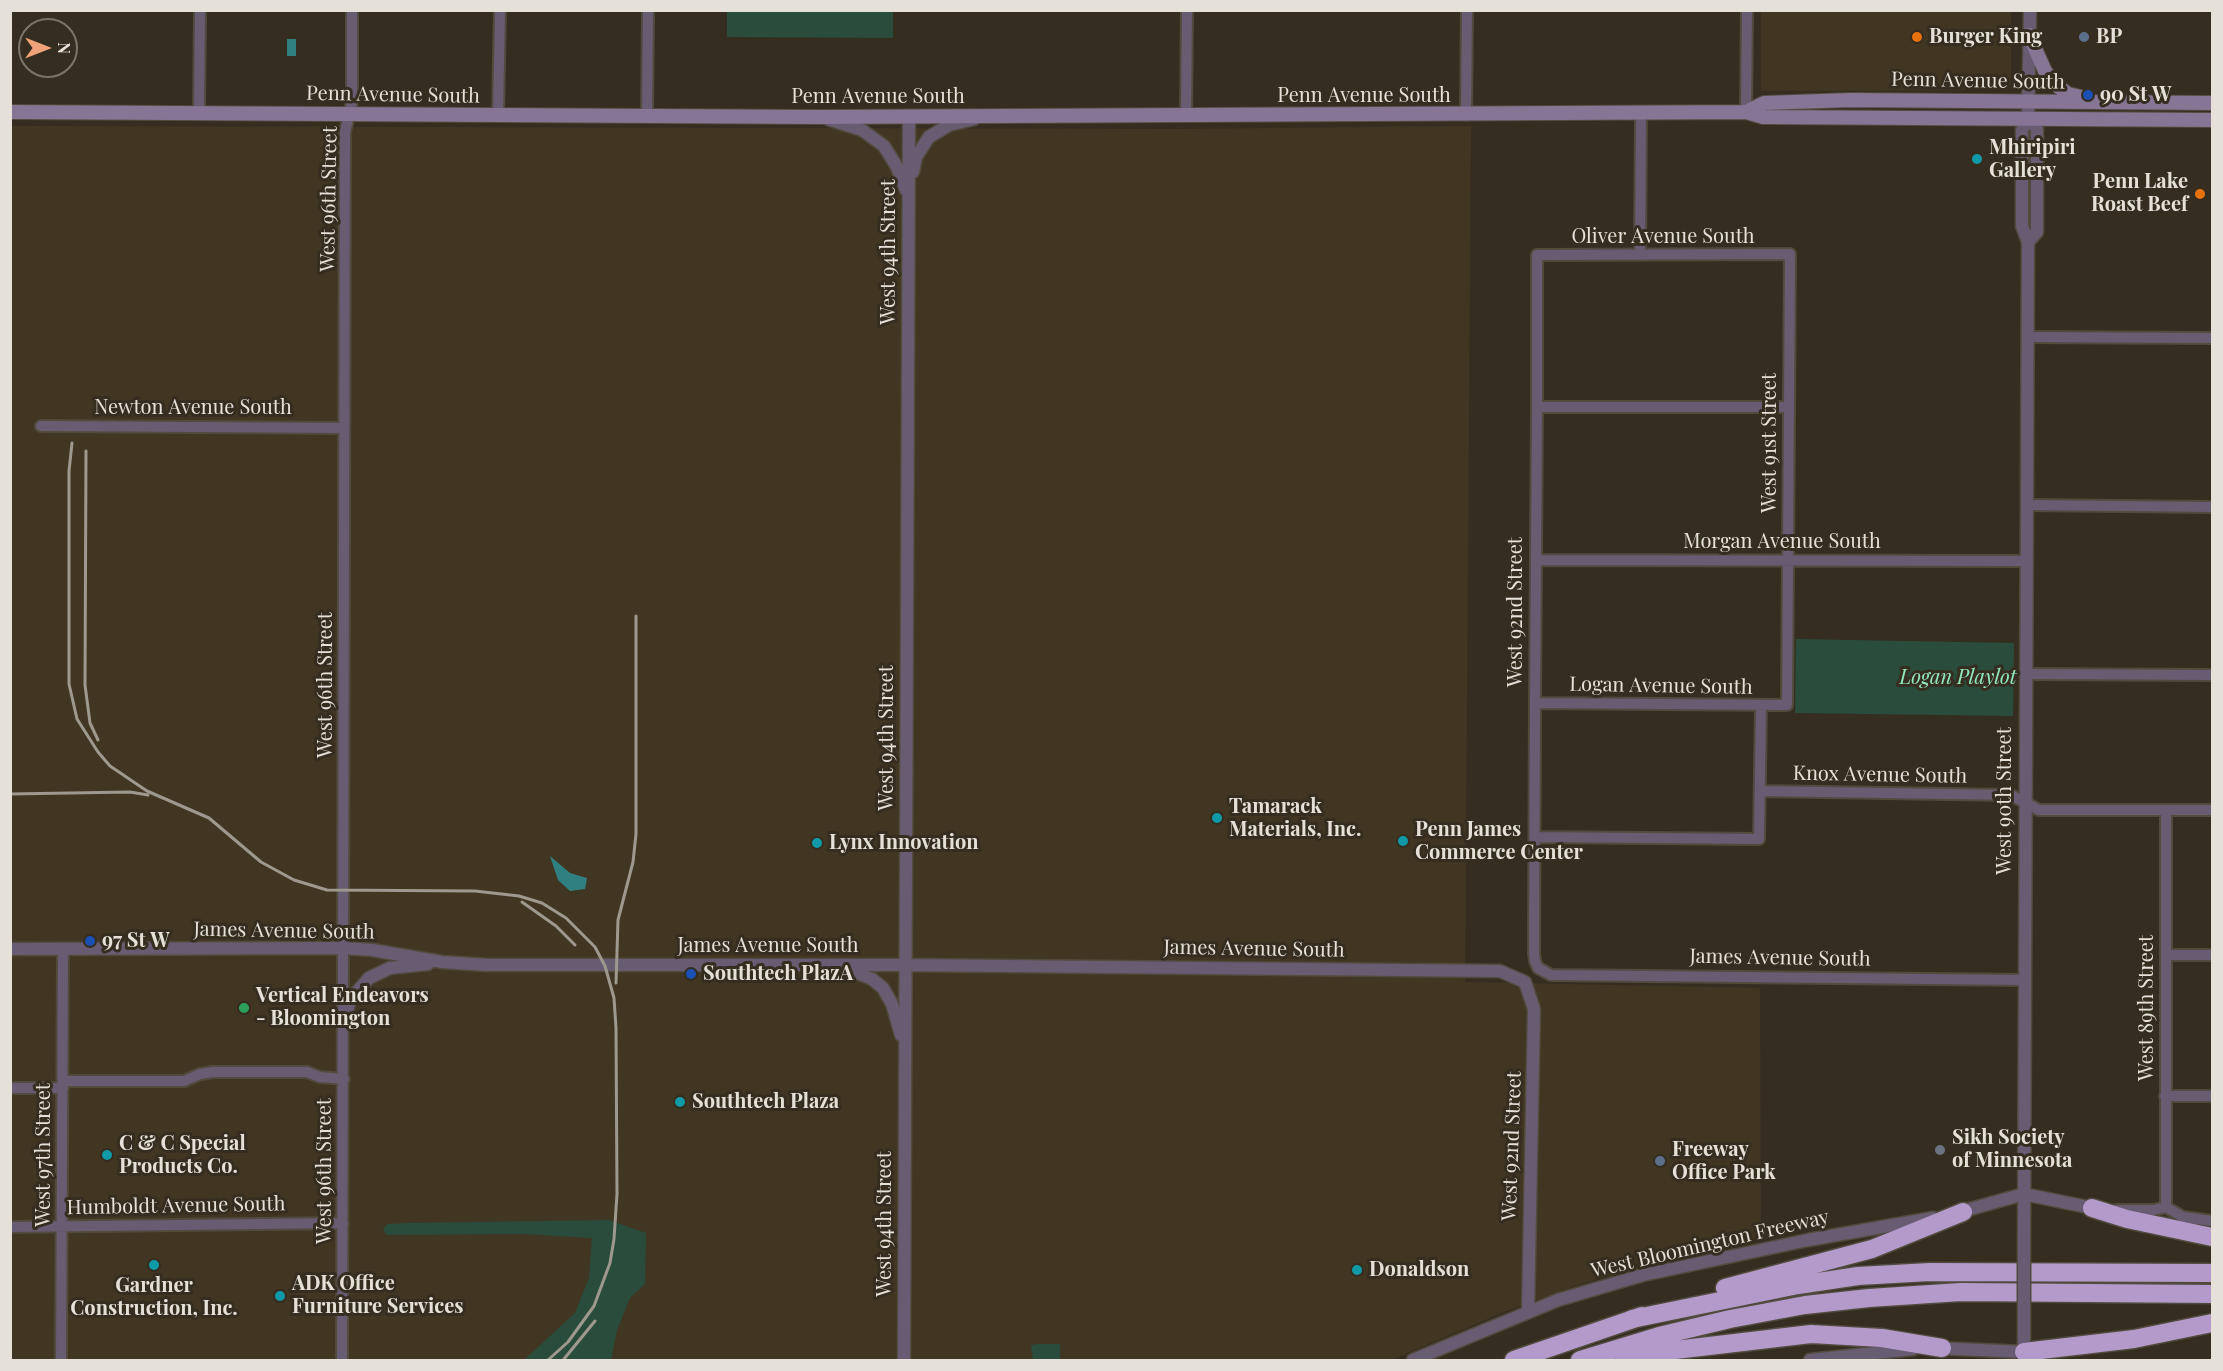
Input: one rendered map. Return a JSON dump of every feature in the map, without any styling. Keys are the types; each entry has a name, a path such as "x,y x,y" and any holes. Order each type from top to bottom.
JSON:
{"highway":[{"path":"2092,1208 2127,1219 2212,1237"},
{"path":"1514,1360 1725,1287 1872,1249 1963,1212"},
{"path":"1632,1319 1798,1285 1858,1276 1930,1272 2212,1274"},
{"path":"1580,1360 1659,1336 1730,1319 1805,1305 1869,1298 1961,1292 2212,1294"},
{"path":"2024,1356 2134,1339 2212,1323"},
{"path":"1595,1360 1811,1334 1882,1338 1942,1348"}],"main road":[{"path":"2029,34 2046,71 2055,84 2068,94 2100,102"},
{"name":"Penn Avenue South","path":"1746,112 1764,103 1850,100 2212,102"},
{"name":"Penn Avenue South","path":"10,112 818,117 1746,112 1763,117 2212,120"}],"street":[{"path":"199,112 200,10"},
{"name":"West 96th Street","path":"342,1360 345,132 352,102 352,10"},
{"path":"498,116 500,10"},
{"path":"647,116 648,10"},
{"path":"1186,116 1187,10"},
{"path":"1466,115 1467,10"},
{"path":"1746,112 1747,10"},
{"name":"West 90th Street","path":"2024,1356 2023,980 2028,242 2022,226 2022,130 2028,117 2030,10"},
{"path":"1640,255 1641,114"},
{"name":"West 94th Street","path":"904,1360 909,116"},
{"path":"818,117 862,130 884,146 897,167 908,197"},
{"path":"908,197 916,157 929,137 949,125 983,117"},
{"name":"Oliver Avenue South","path":"1537,255 1790,254"},
{"name":"West 91st Street","path":"1787,705 1790,254"},
{"name":"West 92nd Street","path":"1537,255 1534,953 1538,968"},
{"path":"2028,337 2212,338"},
{"path":"1537,407 1789,407"},
{"name":"Newton Avenue South","path":"41,426 344,428"},
{"path":"2027,505 2212,507"},
{"name":"Morgan Avenue South","path":"1536,560 2027,561"},
{"path":"2026,674 2212,675"},
{"name":"Logan Avenue South","path":"1535,703 1787,705"},
{"path":"1535,837 1759,839 1761,705"},
{"name":"Knox Avenue South","path":"1760,791 2011,795 2039,810 2212,810"},
{"name":"West 89th Street","path":"2166,810 2166,1207"},
{"name":"James Avenue South","path":"10,949 344,948 372,950 441,962 487,965 906,965 1500,971 1525,982"},
{"name":"West 97th Street","path":"61,1360 63,949"},
{"path":"2166,955 2212,955"},
{"path":"344,1021 350,999 369,978 390,968 441,962"},
{"path":"840,965 872,979 883,988 892,1004 905,1047"},
{"name":"James Avenue South","path":"1538,968 1551,975 2023,980"},
{"name":"West 92nd Street","path":"1525,982 1534,1009 1528,1312"},
{"path":"10,1088 63,1084 184,1081 200,1074 213,1072 307,1072 320,1077 344,1079"},
{"path":"2165,1096 2212,1096"},
{"path":"2024,1194 2092,1208 2138,1211 2166,1207 2184,1217 2212,1221"},
{"name":"West Bloomington Freeway","path":"1413,1360 1558,1300 1643,1275 1808,1240 1963,1212 2024,1194"},
{"name":"Humboldt Avenue South","path":"10,1227 343,1223"},
{"path":"1810,1360 1885,1351 1942,1348 2024,1356"}],"shaded area":[{"path":"1761,11 2011,11 2011,85 2008,90 1761,91"},
{"path":"11,126 1180,129 1471,126 1465,982 1760,988 1761,1240 1587,1282 1504,1312 1391,1360 11,1360"}],"green space":[{"path":"727,11 893,11 893,38 727,37"},
{"name":"Logan Playlot","path":"1796,639 2014,643 2013,716 1795,713"},
{"path":"609,1220 646,1233 645,1284 630,1298 617,1330 611,1360 524,1360 575,1313 589,1278 592,1238 523,1234 387,1235 383,1230 387,1224 408,1223"},
{"path":"1060,1344 1060,1360 1033,1360 1031,1345"}],"water":[{"path":"287,39 296,39 296,56 287,56"},
{"path":"550,856 570,873 587,878 585,889 570,891 558,880"}],"railway":[{"path":"72,443 69,471 69,684 77,719 110,766 147,791 209,818 261,862 294,880 327,890 475,891 519,896 542,903 566,918 595,947 605,966 614,998 616,1028 617,1194 614,1239 610,1263 594,1306 568,1342 548,1360"},
{"path":"86,451 85,685 90,723 98,740"},
{"path":"616,983 618,920 633,862 636,834 636,616"},
{"path":"10,794 130,792 148,795"},
{"path":"522,902 556,926 575,945"},
{"path":"564,1359 595,1321"}],"place":[{"name":"Burger King","path":"1917,37"},
{"name":"BP","path":"2084,37"},
{"name":"90 St W","path":"2088,95"},
{"name":"Mhiripiri Gallery","path":"1977,159"},
{"name":"Penn Lake Roast Beef","path":"2200,194"},
{"name":"Tamarack Materials, Inc.","path":"1217,818"},
{"name":"Penn James Commerce Center","path":"1403,841"},
{"name":"Lynx Innovation","path":"817,843"},
{"name":"97 St W","path":"90,941"},
{"name":"Southtech PlazA","path":"691,974"},
{"name":"Vertical Endeavors - Bloomington","path":"244,1008"},
{"name":"Southtech Plaza","path":"680,1102"},
{"name":"Sikh Society of Minnesota","path":"1940,1150"},
{"name":"C & C Special Products Co.","path":"107,1155"},
{"name":"Freeway Office Park","path":"1660,1161"},
{"name":"Gardner Construction, Inc.","path":"154,1265"},
{"name":"Donaldson","path":"1357,1270"},
{"name":"ADK Office Furniture Services","path":"280,1296"}]}
